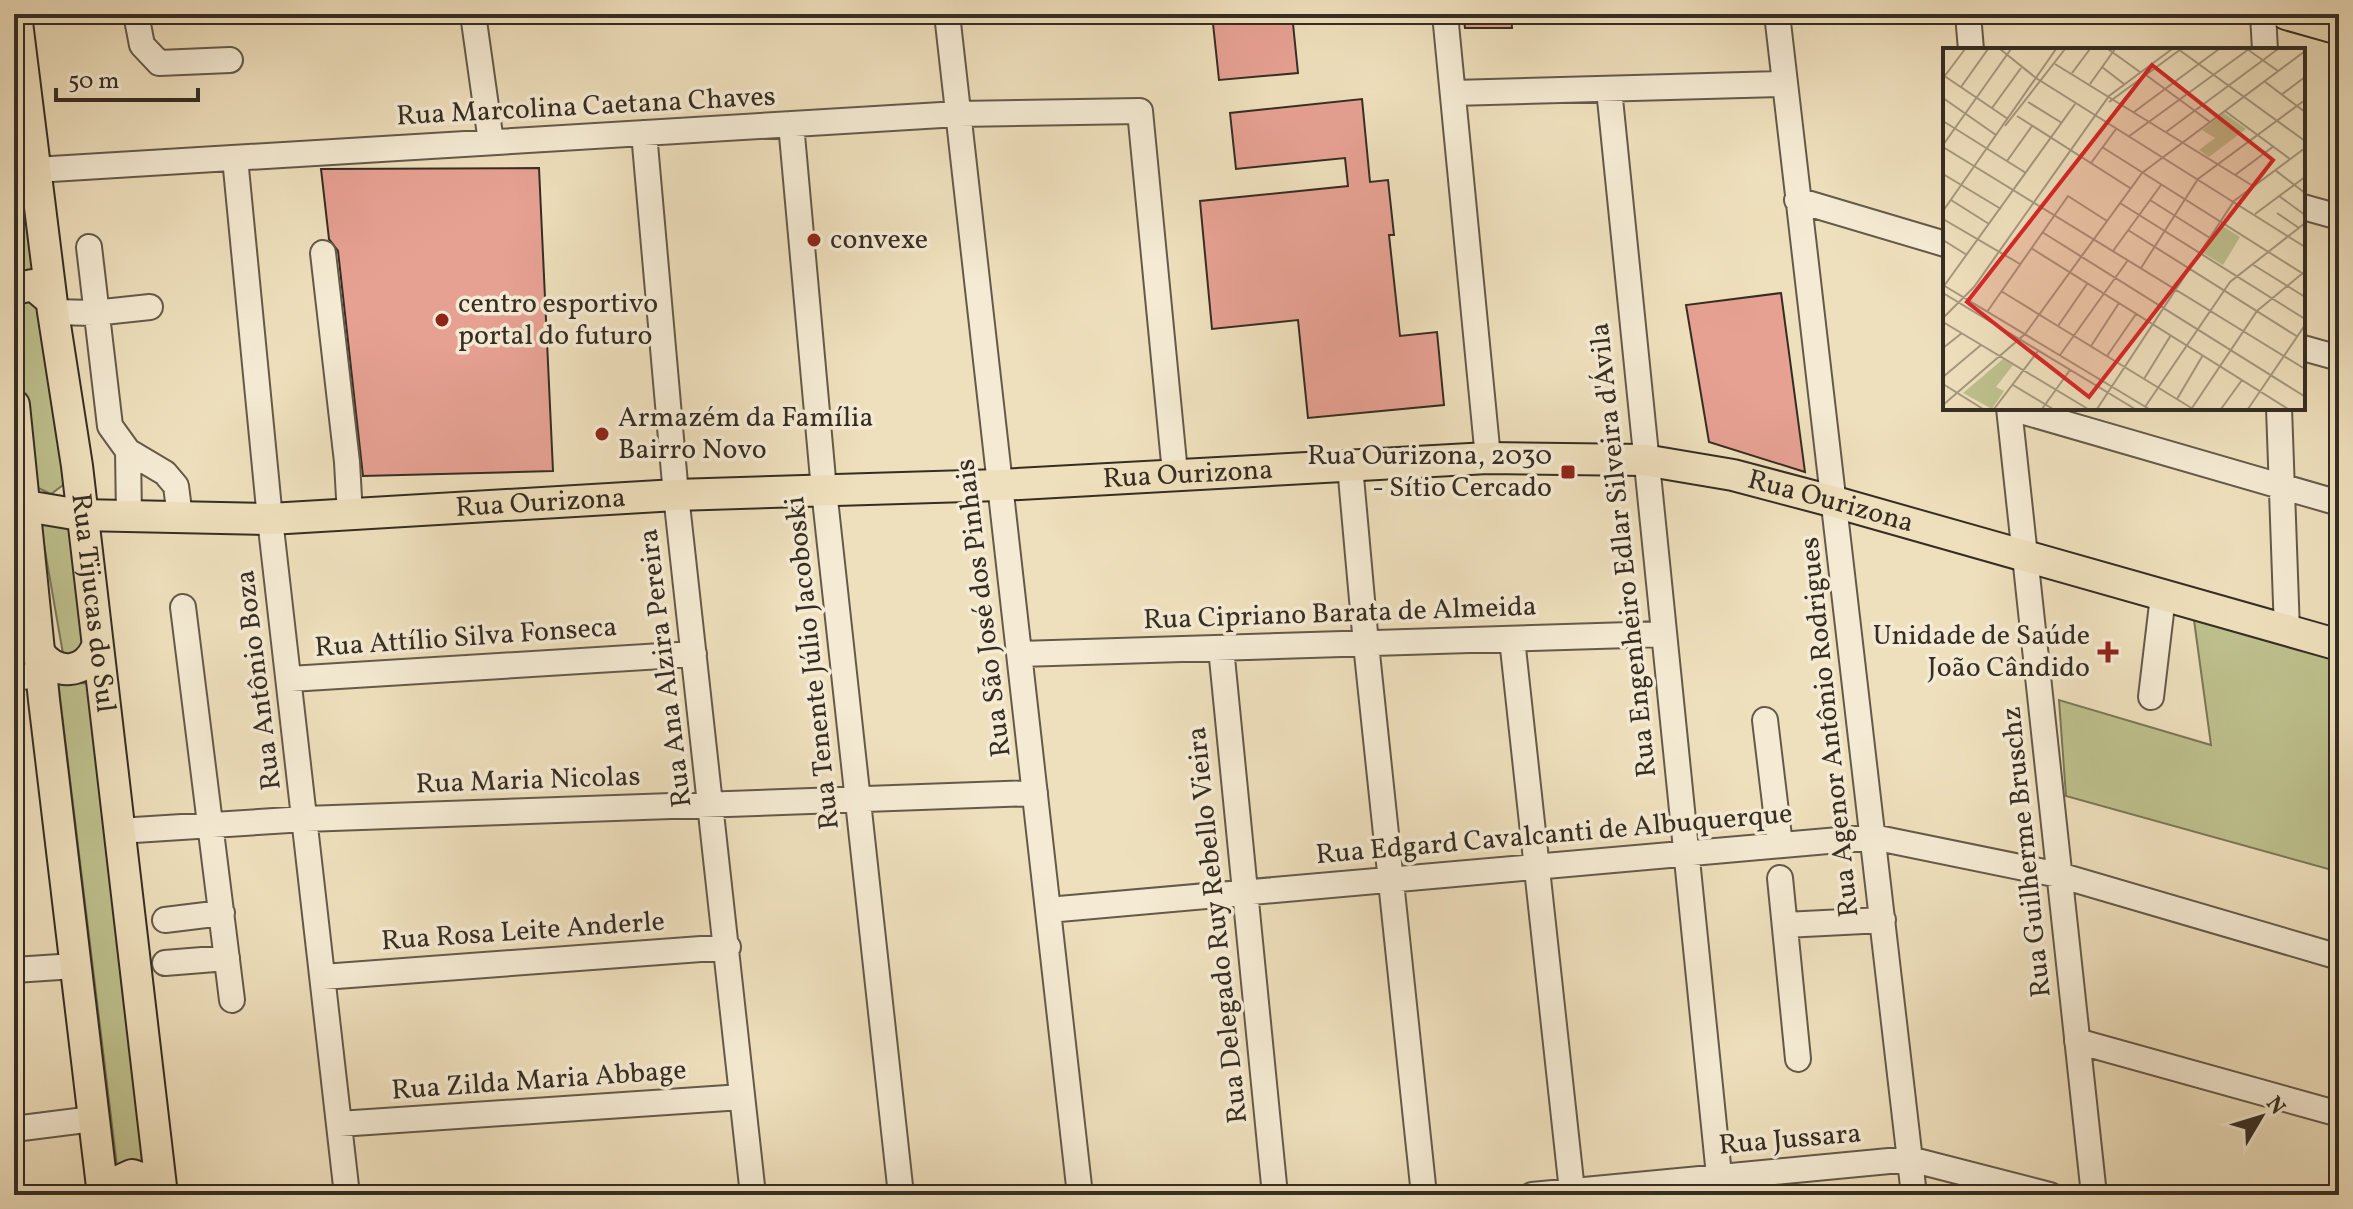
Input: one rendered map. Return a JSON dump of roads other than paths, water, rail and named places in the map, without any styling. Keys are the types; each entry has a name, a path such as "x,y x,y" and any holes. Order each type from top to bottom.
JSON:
{"main road":[{"name":"Rua Tijucas do Sul","path":"16,14 18,75 35,170 74,448 161,1195"},
{"path":"2286,14 2339,29"},
{"path":"14,289 33,285 52,306"},
{"name":"Rua Tijucas do Sul","path":"14,405 32,669 105,1195"},
{"name":"Rua Ourizona","path":"19,505 80,515 270,519 676,495 1000,485 1488,458 1644,460 1733,475 1835,502 2339,645"},
{"path":"32,669 53,667 72,670 87,663 96,649"},
{"path":"105,1195 112,1184 132,1175 153,1182 161,1195"}],"street":[{"path":"136,14 142,45 159,63 230,60"},
{"path":"473,14 491,142"},
{"name":"Rua São José dos Pinhais","path":"947,14 1080,1195"},
{"path":"1445,14 1488,458"},
{"name":"Rua Agenor Antônio Rodrigues","path":"1777,14 1782,84 1835,502 1914,1195"},
{"path":"1968,14 1971,48"},
{"path":"2263,14 2265,48"},
{"path":"1453,93 1782,84"},
{"name":"Rua Engenheiro Edlar Silveira d'Ávila","path":"1609,89 1644,460 1720,1186"},
{"name":"Rua Marcolina Caetana Chaves","path":"35,170 958,114 1140,111 1175,473"},
{"name":"Rua Tenente Júlio Jacoboski","path":"791,124 824,490 901,1195"},
{"name":"Rua Ana Alzira Pereira","path":"644,133 676,495 753,1195"},
{"name":"Rua Antônio Boza","path":"235,158 270,519 347,1195"},
{"path":"1797,200 1943,243"},
{"path":"2305,208 2339,217"},
{"path":"89,247 94,313 110,426 128,451 165,473 176,486 180,517"},
{"path":"323,253 347,462 350,516"},
{"path":"52,306 94,313 150,307"},
{"path":"2305,349 2339,358"},
{"name":"Rua Guilherme Bruschz","path":"2010,410 2094,1195"},
{"path":"2017,410 2339,503"},
{"path":"2279,410 2287,631"},
{"path":"74,448 110,426"},
{"path":"128,451 129,516"},
{"path":"1350,466 1424,1195"},
{"path":"2151,697 2163,596"},
{"path":"183,607 232,1000"},
{"name":"Rua Cipriano Barata de Almeida","path":"1020,654 1663,634"},
{"path":"1512,639 1572,1191"},
{"name":"Rua Delegado Ruy Rebello Vieira","path":"1221,648 1275,1195"},
{"name":"Rua Attílio Silva Fonseca","path":"290,679 694,654"},
{"path":"1765,720 1780,845"},
{"name":"Rua Maria Nicolas","path":"119,831 305,819 859,802 1035,793"},
{"name":"Rua Edgard Cavalcanti de Albuquerque","path":"1048,910 1873,837 2059,875 2339,957"},
{"path":"1780,878 1798,1059"},
{"path":"165,920 222,913"},
{"path":"1785,925 1883,920"},
{"name":"Rua Rosa Leite Anderle","path":"323,977 728,947"},
{"path":"165,963 227,958"},
{"path":"14,970 75,966"},
{"path":"2077,1041 2339,1114"},
{"name":"Rua Zilda Maria Abbage","path":"339,1124 742,1097"},
{"path":"14,1129 93,1119"},
{"name":"Rua Jussara","path":"1532,1195 1720,1186 1910,1159 2050,1195"}],"place":[{"name":"convexe","path":"814,240"},
{"name":"centro esportivo portal do futuro","path":"442,320"},
{"name":"Armazém da Família Bairro Novo","path":"602,434"},
{"name":"Rua Ourizona, 2030 - Sítio Cercado","path":"1568,472"},
{"name":"Unidade de Saúde João Cândido","path":"2108,652"}]}
